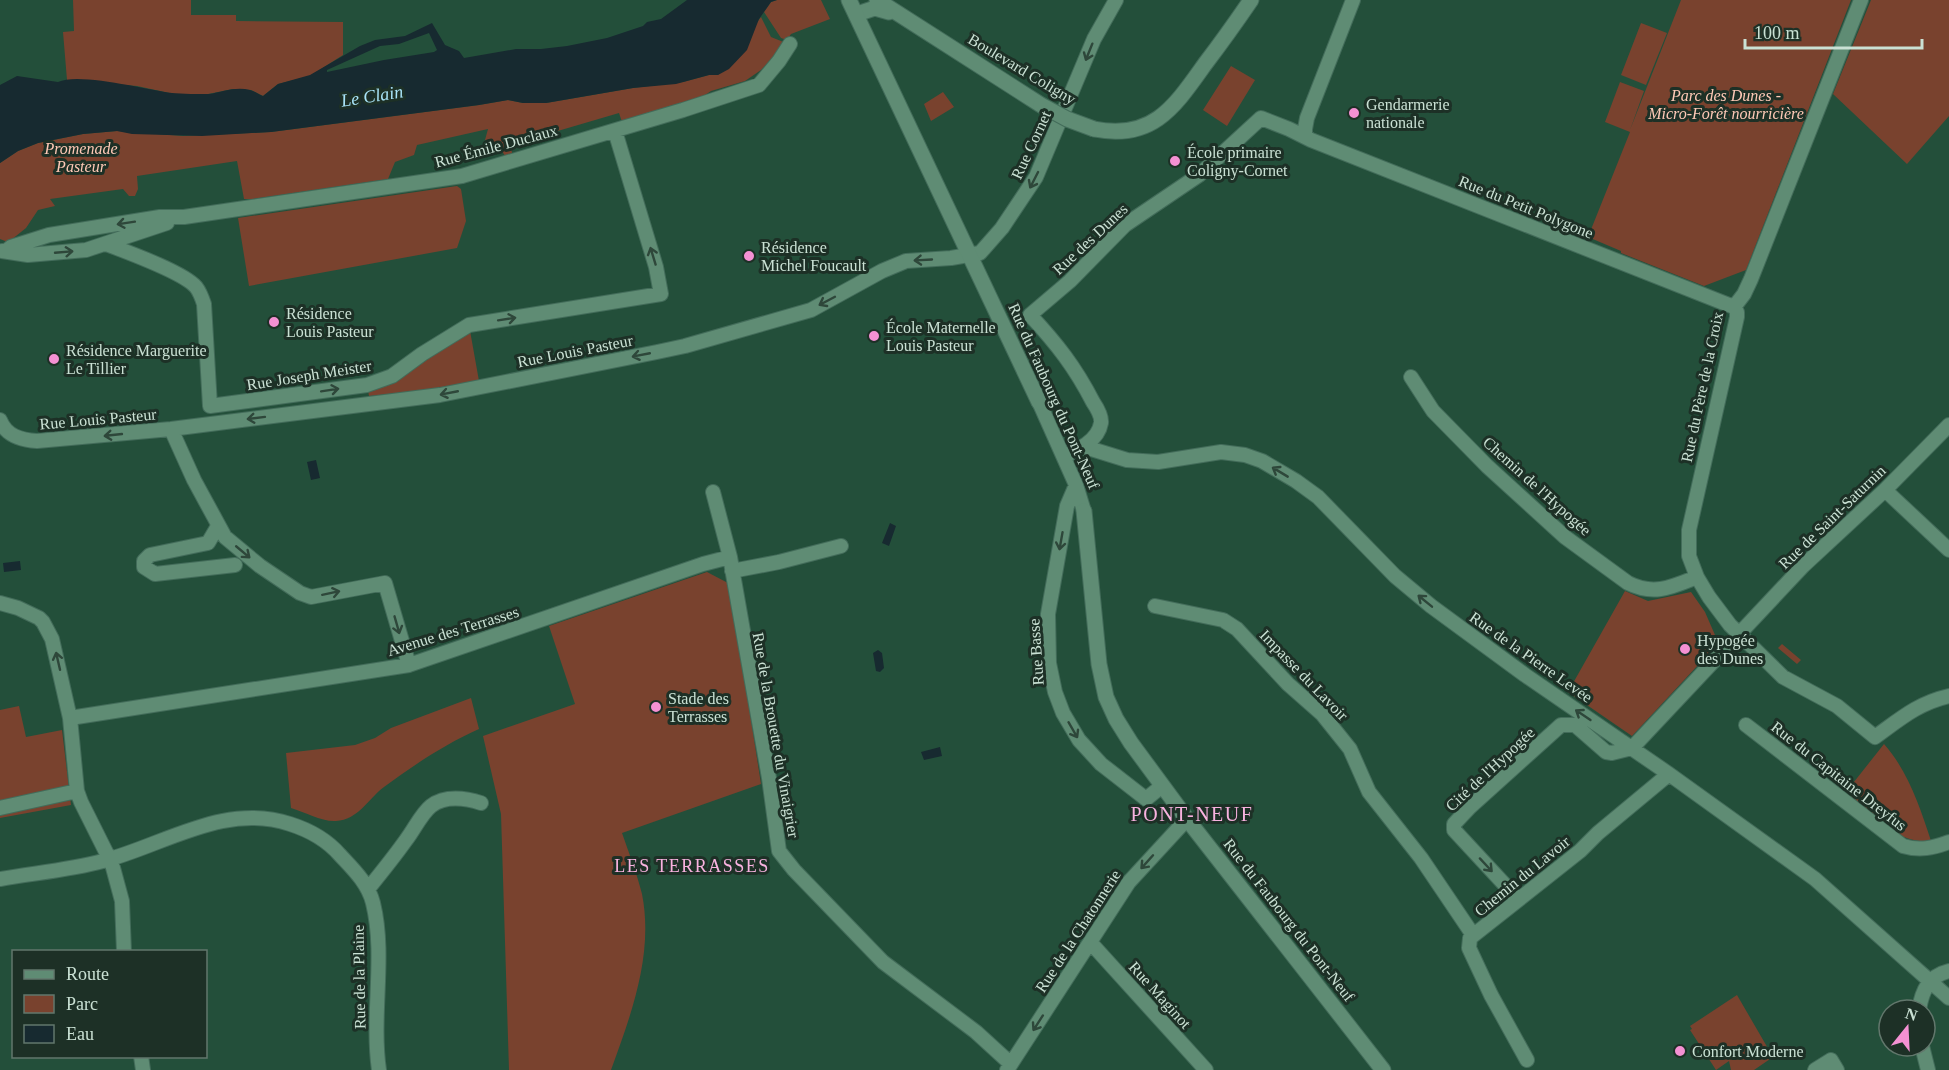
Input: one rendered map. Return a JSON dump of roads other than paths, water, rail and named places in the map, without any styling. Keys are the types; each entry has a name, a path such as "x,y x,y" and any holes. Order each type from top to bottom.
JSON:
{"main road":[{"name":"Rue du Faubourg du Pont-Neuf","path":"849,0 1039,402"},
{"name":"Boulevard Coligny","path":"877,0 1041,105 1066,119 1104,131 1139,128 1162,117 1179,101 1251,0"},
{"name":"Boulevard Coligny","path":"857,14 875,8 901,15"},
{"name":"Rue du Faubourg du Pont-Neuf","path":"1084,511 1102,681 1116,719 1187,819 1383,1070"}],"street":[{"name":"Rue Cornet","path":"970,255 984,250 1018,206 1036,177 1094,39 1116,0"},
{"path":"1305,136 1307,118 1353,0"},
{"name":"Rue du Père de la Croix","path":"1738,633 1709,597 1697,577 1689,556 1689,530 1737,317 1734,307 1744,294 1751,279 1861,0"},
{"name":"Rue Émile Duclaux","path":"3,251 49,235 160,217 184,217 462,176 759,85 790,44"},
{"name":"Rue des Dunes","path":"1084,447 1099,430 1101,417 1079,374 1059,346 1030,315 1070,281 1125,225 1199,175 1259,119 1265,118 1305,136"},
{"name":"Rue Joseph Meister","path":"106,244 181,276 195,286 201,294 204,304 210,406 367,385 392,376 469,325 661,294 656,267 615,131"},
{"name":"Rue du Petit Polygone","path":"1305,136 1734,307"},
{"name":"Rue Émile Duclaux","path":"3,251 28,255 86,250 184,217"},
{"name":"Rue Louis Pasteur","path":"0,420 7,432 16,437 37,441 171,429 440,395 685,346 811,310 882,271 906,261 970,255"},
{"name":"Chemin de l'Hypogée","path":"1411,377 1433,411 1487,466 1558,531 1628,583 1638,588 1654,590 1671,587 1697,577"},
{"name":"Rue du Faubourg du Pont-Neuf","path":"1039,402 1076,485 1084,511"},
{"name":"Rue de Saint-Saturnin","path":"1738,633 1821,548 1885,490 1949,425"},
{"name":"Rue Louis Pasteur","path":"171,429 194,480 222,531"},
{"path":"1064,456 1084,447"},
{"name":"Rue de la Pierre Levée","path":"1084,447 1127,460 1158,462 1221,452 1245,455 1262,461 1296,481 1318,497 1395,576 1431,606 1820,883 1949,998"},
{"name":"Rue Basse","path":"1076,485 1067,506 1048,614 1049,663 1055,692 1063,713 1079,740 1101,764 1146,799 1162,786"},
{"path":"1885,490 1949,550"},
{"name":"Rue de la Brouette du Vinaigrier","path":"713,492 730,557 769,778 779,851 794,870 883,962 976,1032 1009,1067"},
{"path":"235,565 154,574 144,567 144,561 150,555 208,543 222,531 270,573 300,593 311,597 385,583 409,665"},
{"path":"732,571 841,546"},
{"name":"Avenue des Terrasses","path":"70,718 409,665 703,564 730,557"},
{"path":"0,603 32,614 43,622 52,639 70,718 77,791 112,864 122,902 124,950"},
{"name":"Impasse du Lavoir","path":"1155,606 1223,620 1237,628 1288,684 1322,714 1350,749 1369,792 1420,858 1473,936"},
{"path":"1632,748 1738,633 1783,677 1837,706 1875,738 1902,716 1921,705 1949,696"},
{"name":"Cité de l'Hypogée","path":"1518,899 1454,830 1454,824 1561,725 1575,725 1606,752 1632,748"},
{"name":"Rue du Capitaine Dreyfus","path":"1746,725 1904,846 1927,849 1949,842"},
{"name":"Chemin du Lavoir","path":"1527,1060 1491,995 1469,948 1470,938 1580,851 1598,833 1669,774"},
{"path":"0,808 77,791"},
{"path":"368,889 430,806 454,798 481,803"},
{"name":"Rue de la Plaine","path":"0,879 109,859 223,821 258,817 291,824 319,837 336,850 368,889 373,903 377,935 379,1070"},
{"name":"Rue de la Chatonnerie","path":"1009,1067 1134,875 1187,819"},
{"name":"Rue Maginot","path":"1090,942 1206,1070"},
{"path":"1921,998 1936,975 1949,970"},
{"path":"1815,1070 1831,1060 1837,1070"}],"water":[{"name":"Le Clain","path":"687,0 777,0 771,2 759,19 747,50 729,69 718,75 709,75 676,84 633,88 546,103 523,103 508,100 271,132 202,136 132,134 117,131 83,134 38,143 18,151 0,163 0,85 17,76 58,82 68,79 97,80 176,93 209,94 245,89 263,96 278,84 310,75 360,46 375,40 405,36 432,23 445,45 459,51 464,58 516,49 567,46 607,38 643,26 647,22 661,19","holes":["429,33 437,50 434,52 327,72 380,46 399,44"]},
{"path":"316,460 320,478 311,480 307,462"},
{"path":"890,523 896,526 889,546 882,543"},
{"path":"20,561 21,570 4,572 3,563"},
{"path":"878,650 882,653 884,668 880,672 876,671 873,653"},
{"path":"940,747 942,756 924,760 921,752"}],"place":[{"name":"Gendarmerie nationale","path":"1354,113"},
{"name":"École primaire Coligny-Cornet","path":"1175,161"},
{"name":"Résidence Michel Foucault","path":"749,256"},
{"name":"Résidence Louis Pasteur","path":"274,322"},
{"name":"École Maternelle Louis Pasteur","path":"874,336"},
{"name":"Résidence Marguerite Le Tillier","path":"54,359"},
{"name":"Hypogée des Dunes","path":"1685,649"},
{"name":"Stade des Terrasses","path":"656,707"},
{"name":"Confort Moderne","path":"1680,1051"}],"district":[{"name":"PONT-NEUF","path":"1192,814"},
{"name":"LES TERRASSES","path":"692,866"}],"park label":[{"name":"Parc des Dunes - Micro-Forêt nourricière","path":"1726,104"},
{"name":"Promenade Pasteur","path":"81,157"}]}
